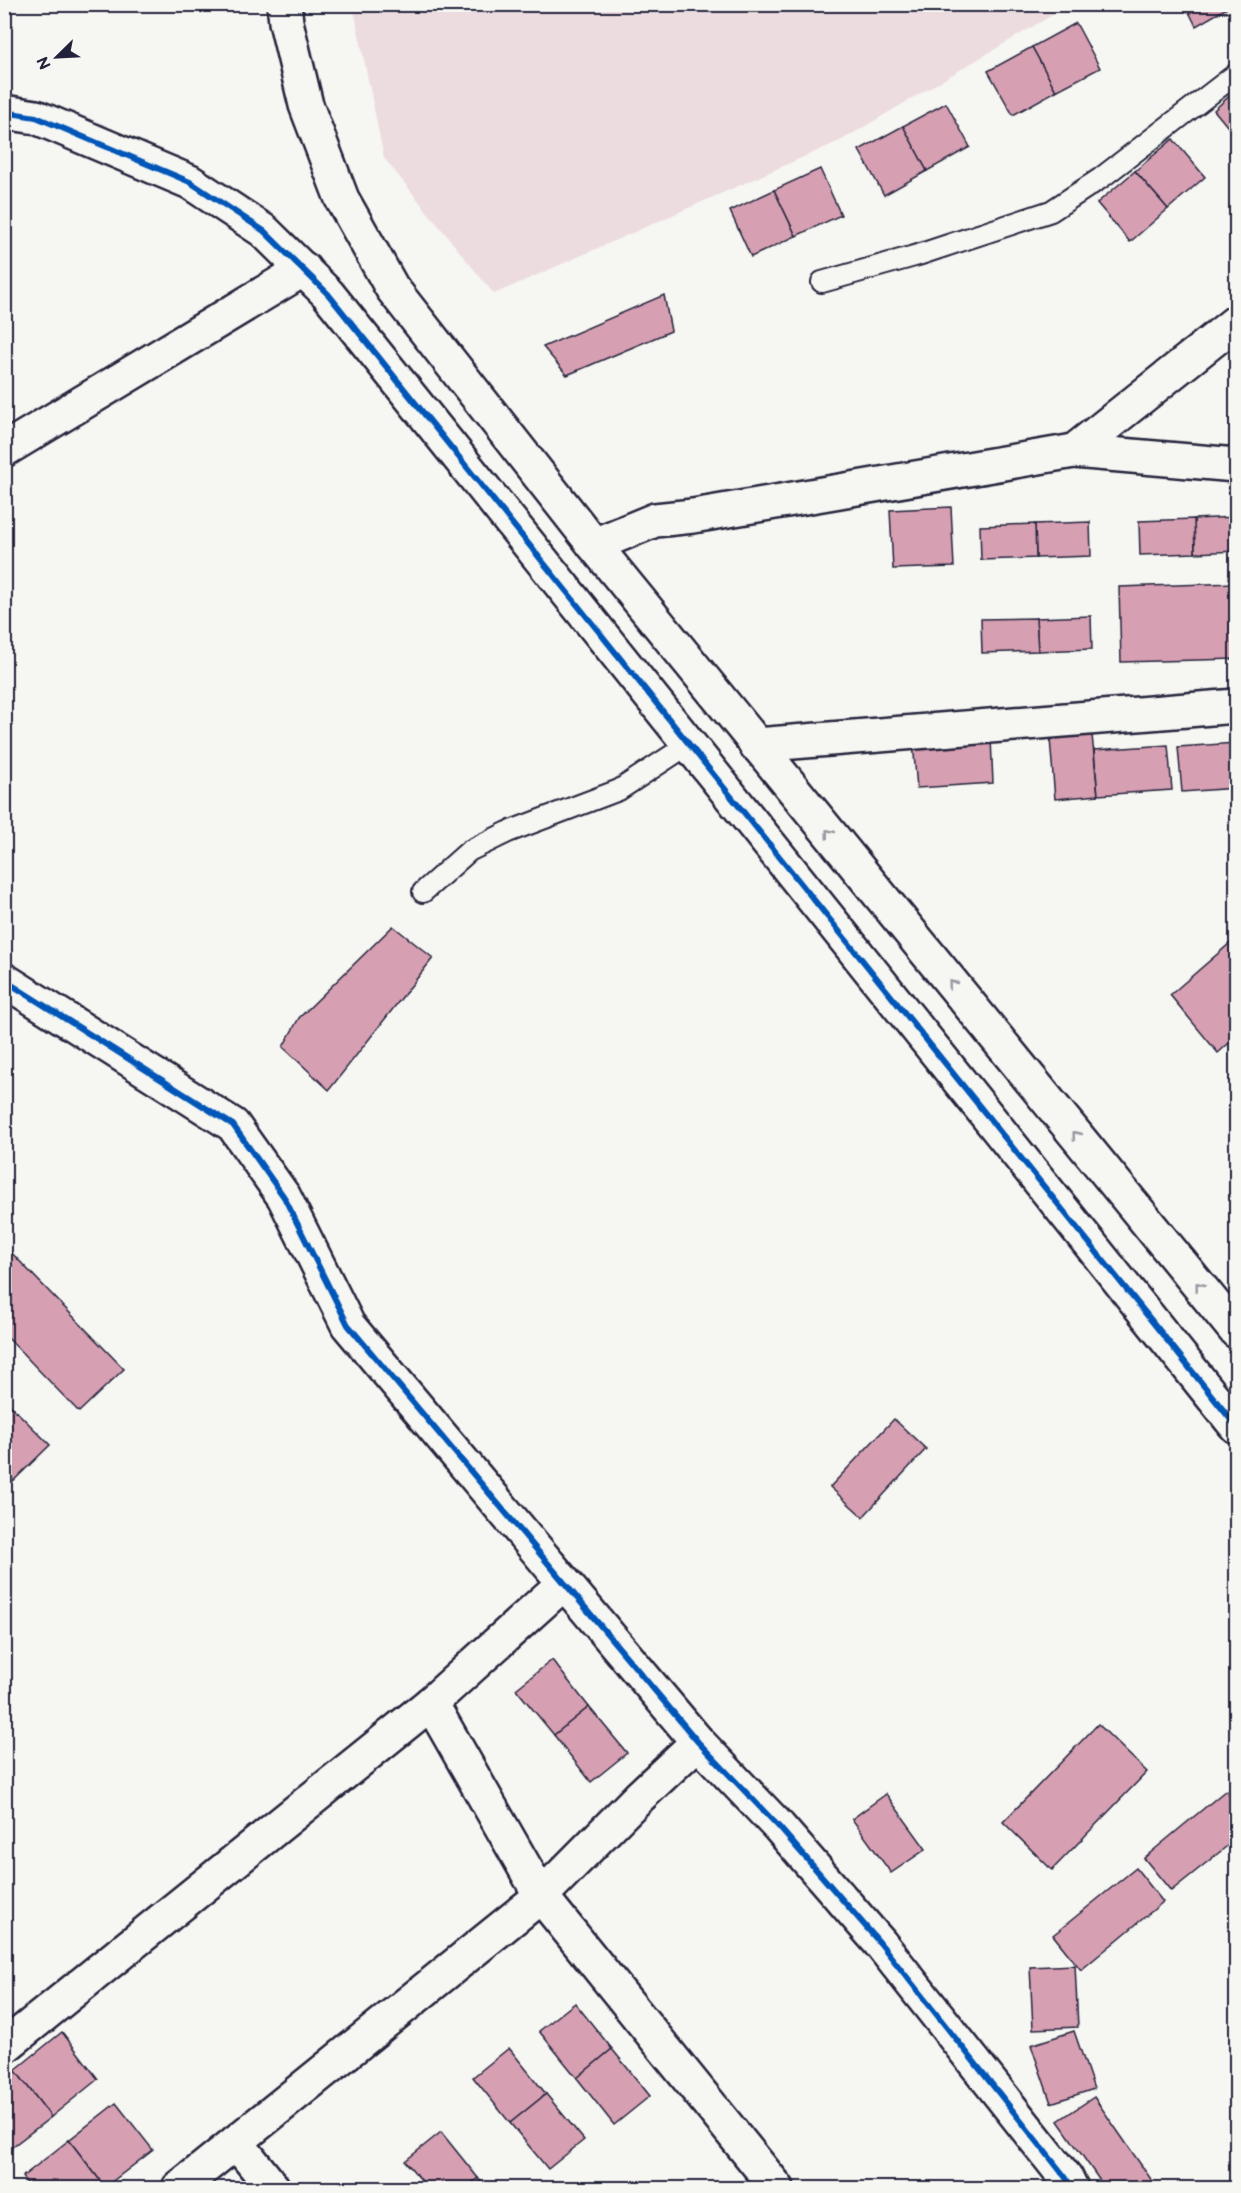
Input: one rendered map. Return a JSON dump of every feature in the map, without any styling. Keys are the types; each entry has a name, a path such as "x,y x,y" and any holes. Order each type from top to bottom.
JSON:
{"street":[{"path":"284,4 286,22 306,105 342,199 392,288 594,545 1236,1331"},
{"path":"4,112 36,117 190,182 264,231 328,294 1236,1426"},
{"path":"4,450 304,269"},
{"path":"1074,451 1236,322"},
{"path":"594,545 655,520 693,516 1074,451 1236,465"},
{"path":"756,745 1236,706"},
{"path":"4,980 233,1125 284,1197 348,1325 698,1742 779,1827 880,1942 1064,2185"},
{"path":"4,2047 431,1703 564,1583"},
{"path":"431,1703 541,1896 777,2188"},
{"path":"179,2188 541,1896 638,1798 698,1742"},
{"path":"236,2142 273,2188"}],"lane":[{"path":"822,282 918,255 1051,211 1101,178 1236,74"},
{"path":"423,892 469,851 508,832 620,790 689,744"}],"shaded area":[{"path":"353,4 1069,5 842,140 494,294 384,158"}],"building":[{"path":"1185,4 1234,4 1196,26"},
{"path":"1076,23 1100,68 1056,91 1032,47"},
{"path":"1032,47 1056,91 1013,115 988,71"},
{"path":"1236,90 1236,137 1214,110"},
{"path":"946,103 970,147 927,171 903,126"},
{"path":"903,126 927,171 884,195 859,150"},
{"path":"1173,139 1205,177 1168,209 1135,171"},
{"path":"820,169 841,215 796,236 774,190"},
{"path":"1135,171 1168,209 1130,242 1097,203"},
{"path":"774,190 796,236 751,257 730,211"},
{"path":"664,295 671,331 567,375 543,347"},
{"path":"951,507 954,567 893,569 890,510"},
{"path":"1236,517 1236,551 1195,553 1194,519"},
{"path":"1194,519 1195,553 1140,555 1139,521"},
{"path":"1090,522 1091,556 1036,558 1035,524"},
{"path":"1035,524 1036,558 981,560 980,526"},
{"path":"1236,583 1236,659 1121,662 1119,587"},
{"path":"1091,616 1092,649 1038,651 1036,618"},
{"path":"1036,618 1038,651 982,653 981,619"},
{"path":"1092,735 1098,795 1055,799 1050,739"},
{"path":"991,738 993,783 917,788 913,743"},
{"path":"1236,743 1236,788 1182,792 1178,747"},
{"path":"1168,745 1172,790 1098,795 1094,750"},
{"path":"393,926 433,958 329,1090 283,1047 299,1018"},
{"path":"1236,938 1236,1037 1218,1053 1170,995"},
{"path":"4,1245 124,1369 79,1412 4,1334"},
{"path":"6,1401 50,1445 4,1490 4,1402"},
{"path":"894,1419 926,1449 863,1517 830,1487"},
{"path":"552,1660 589,1707 554,1735 516,1689"},
{"path":"589,1707 627,1753 591,1782 554,1735"},
{"path":"1098,1724 1147,1772 1052,1870 1003,1822"},
{"path":"1226,1790 1236,1803 1236,1839 1171,1891 1144,1858"},
{"path":"886,1794 926,1849 891,1873 852,1819"},
{"path":"1136,1868 1163,1902 1081,1970 1053,1935"},
{"path":"1075,1965 1078,2027 1033,2029 1030,1967"},
{"path":"575,2003 612,2049 577,2078 539,2031"},
{"path":"1074,2031 1094,2089 1051,2103 1031,2045"},
{"path":"62,2032 98,2079 51,2117 15,2070"},
{"path":"509,2048 546,2094 510,2123 473,2077"},
{"path":"612,2049 650,2096 614,2125 577,2078"},
{"path":"15,2070 51,2117 4,2153 4,2078"},
{"path":"546,2094 584,2140 548,2169 510,2123"},
{"path":"1094,2097 1155,2185 1150,2188 1105,2188 1058,2121"},
{"path":"116,2103 153,2150 105,2187 69,2140"},
{"path":"441,2132 478,2178 466,2188 428,2188 405,2161"},
{"path":"69,2140 105,2187 31,2188 22,2177"},
{"path":"478,2178 486,2188 466,2188"}],"cycle path":[{"path":"4,112 36,117 190,182 264,231 328,294 1236,1426"},
{"path":"4,980 233,1125 284,1197 348,1325 698,1742 779,1827 880,1943 1066,2178 1071,2188"}]}
